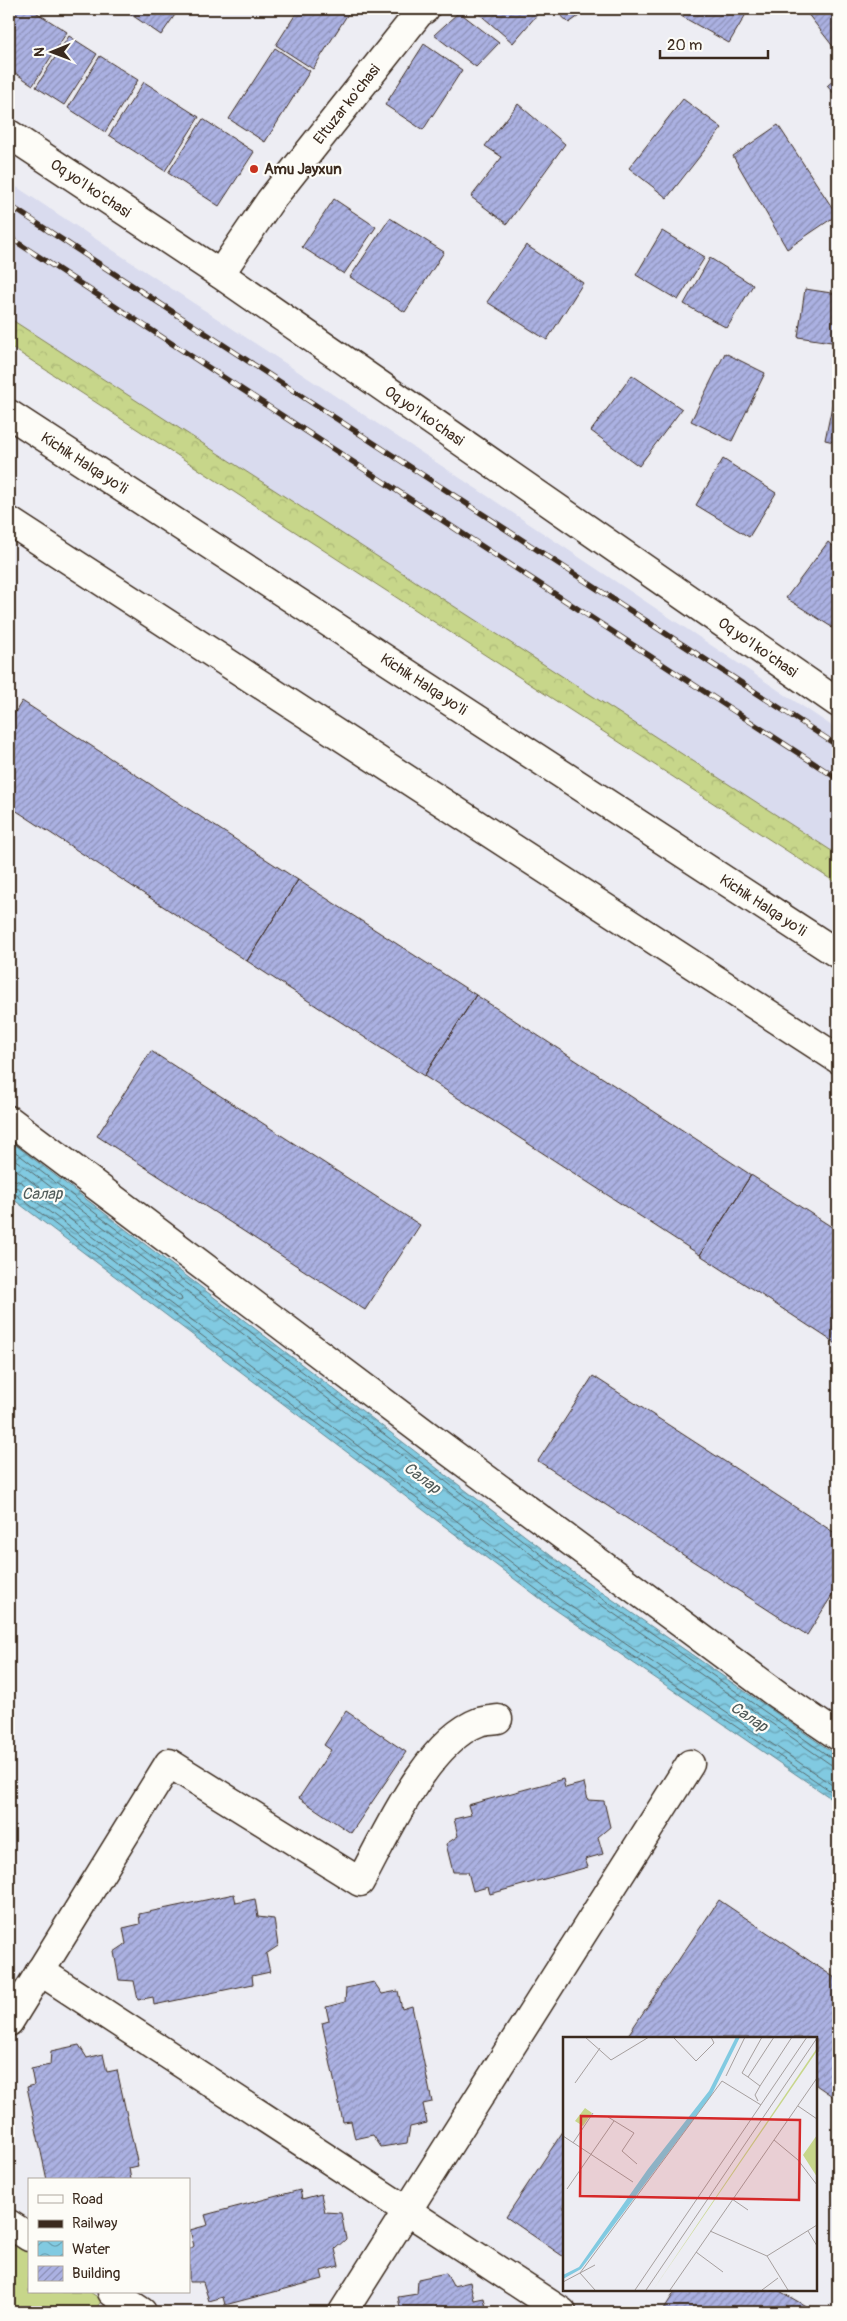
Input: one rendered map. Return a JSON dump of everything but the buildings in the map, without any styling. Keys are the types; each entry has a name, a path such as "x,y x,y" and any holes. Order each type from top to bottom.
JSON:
{"main road":[{"name":"Eltuzar ko'chasi","path":"220,274 270,201 419,13 425,9"},
{"name":"Oq yo'l ko'chasi","path":"9,134 220,274 838,703"},
{"name":"Kichik Halqa yo'li","path":"9,414 838,954"},
{"path":"9,521 838,1059"},
{"path":"9,1120 439,1444 778,1695 838,1736"},
{"path":"9,2022 169,1763 360,1882 417,1780 450,1740 479,1722 498,1719"},
{"path":"343,2312 690,1764"},
{"path":"40,1971 562,2312"},
{"path":"9,2224 28,2236"},
{"path":"115,2294 142,2312"}],"shaded area":[{"path":"9,182 489,497 838,730 838,856 9,319"}],"green space":[{"path":"9,318 838,855 838,884 9,346"},
{"path":"9,2238 28,2251 28,2294 93,2294 102,2300 94,2312 9,2312"}],"water":[{"name":"Салар","path":"9,1140 567,1568 838,1756 838,1803 550,1606 9,1196"}],"railway":[{"path":"9,205 838,746"},
{"path":"9,237 838,779"}],"place":[{"name":"Amu Jayxun","path":"254,169"}]}
